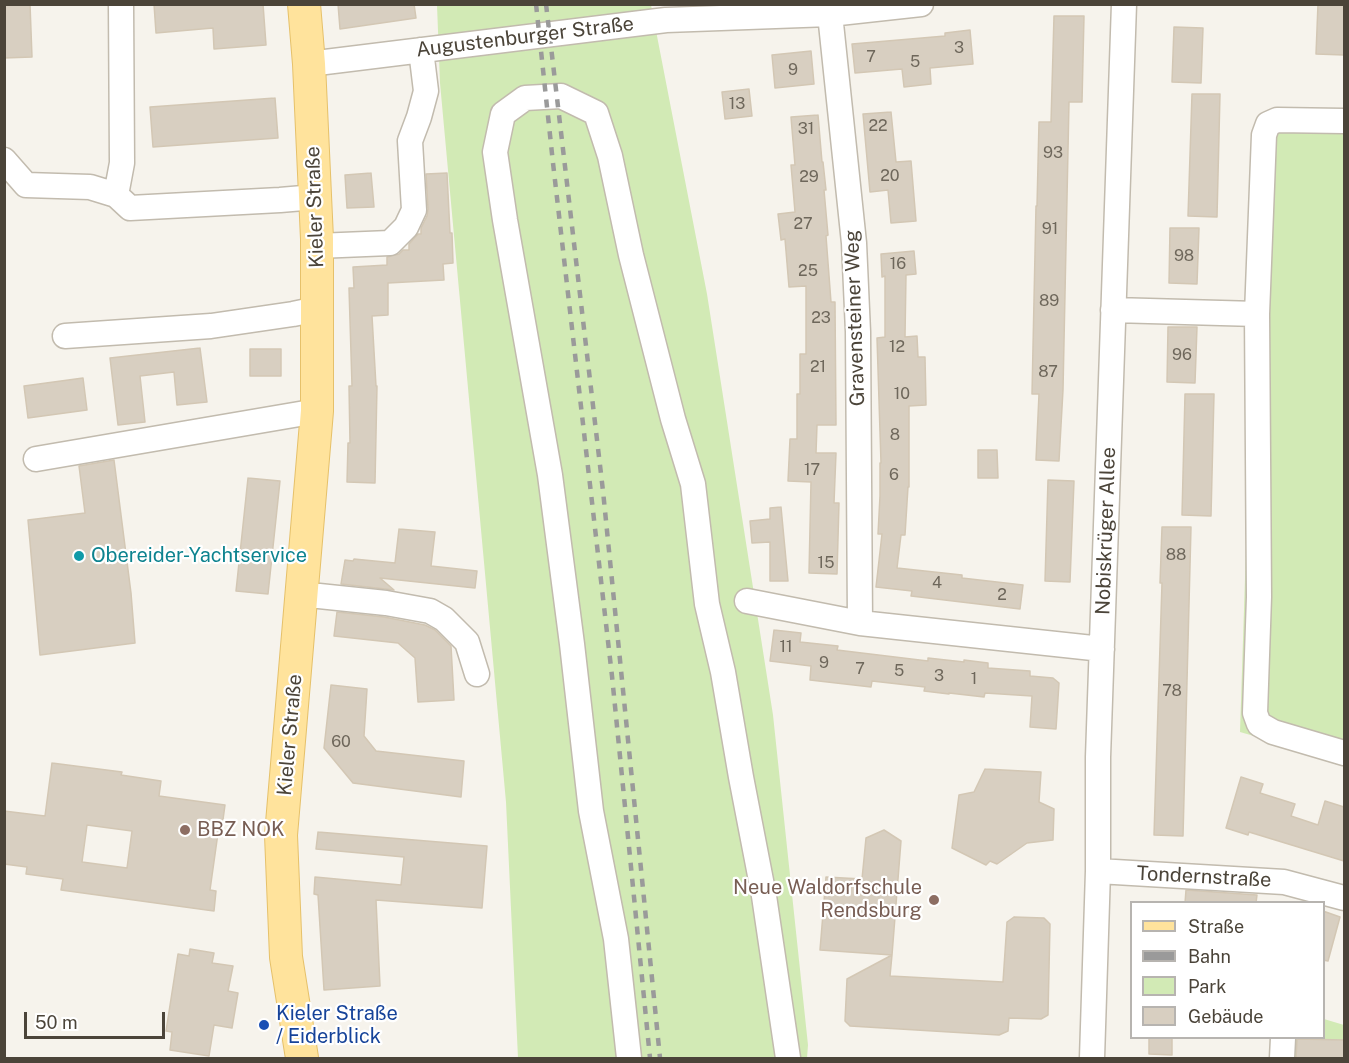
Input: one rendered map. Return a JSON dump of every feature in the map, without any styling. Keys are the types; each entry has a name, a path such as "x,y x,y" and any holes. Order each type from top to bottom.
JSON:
{"main road":[{"name":"Kieler Straße","path":"302,1059 286,957 281,835 317,411 317,246 304,4"}],"street":[{"path":"116,195 122,163 121,4"},
{"name":"Augustenburger Straße","path":"309,64 666,20 921,4"},
{"name":"Nobiskrüger Allee","path":"1092,1059 1098,871 1098,757 1124,4"},
{"name":"Gravensteiner Weg","path":"829,9 854,243 858,332 860,623"},
{"path":"317,246 390,243 406,227 414,210 410,141 426,91 421,50"},
{"path":"629,1059 616,939 591,811 550,475 495,152 503,114 525,98 561,96 596,113 610,156 631,255 673,419 693,484 708,604 723,672 764,896 788,1059"},
{"path":"1344,121 1277,120 1268,124 1264,135 1257,314 1259,597 1255,712 1259,724 1273,732 1344,753"},
{"path":"4,160 26,185 90,187 116,195 130,208 315,197"},
{"path":"65,336 211,326 317,309"},
{"path":"1113,310 1257,314"},
{"path":"36,459 317,411"},
{"path":"301,596 375,602 430,611 444,619 467,642 477,674"},
{"path":"747,601 860,623 1102,649"},
{"name":"Tondernstraße","path":"1098,871 1284,882 1344,898"},
{"path":"1282,1059 1283,1039"}],"green space":[{"path":"437,5 651,5 707,294 773,715 808,1045 807,1058 518,1058 506,802 440,83"},
{"path":"1258,115 1344,115 1344,762 1240,732"},
{"path":"1325,1019 1344,1025 1344,1058 1271,1058 1272,1039 1325,1039"}],"building":[{"path":"4,4 30,4 32,57 4,58"},
{"path":"154,4 263,4 266,45 214,49 213,28 156,33"},
{"path":"338,4 414,4 416,18 340,29"},
{"path":"1318,4 1344,4 1344,55 1316,54"},
{"path":"1054,16 1084,16 1082,102 1069,102 1063,390 1059,461 1036,460 1039,394 1032,394 1039,122 1051,122"},
{"path":"1174,27 1203,28 1201,83 1172,82"},
{"path":"970,30 973,64 930,68 931,84 904,87 902,69 855,73 852,44 945,36 945,33"},
{"path":"811,51 814,84 775,88 772,55"},
{"path":"749,89 752,116 725,119 722,92"},
{"path":"1192,94 1220,94 1217,217 1188,216"},
{"path":"275,98 278,138 153,147 150,107"},
{"path":"891,112 896,162 911,161 916,221 891,223 888,190 870,192 863,114"},
{"path":"818,115 826,190 824,190 828,235 826,236 831,302 835,302 836,425 817,425 816,453 836,453 834,503 839,503 837,574 809,573 811,482 788,481 790,439 797,439 800,354 806,354 806,286 789,287 785,239 781,240 778,214 795,212 791,165 795,165 791,117"},
{"path":"371,173 374,207 347,208 345,175"},
{"path":"447,173 453,263 443,264 444,280 388,283 388,315 372,316 377,386 375,483 347,482 348,443 350,443 349,386 352,386 349,288 354,288 353,267 387,265 387,257 399,254 403,250 409,250 409,244 418,234 421,234 421,228 427,216 426,174"},
{"path":"1170,228 1199,228 1197,284 1169,283"},
{"path":"914,251 916,274 906,275 905,337 917,336 918,357 925,357 926,405 909,406 909,487 905,535 901,535 897,568 1023,585 1020,609 911,596 912,591 876,587 882,534 878,534 881,463 877,338 885,337 885,276 882,277 881,254"},
{"path":"1168,327 1197,327 1195,383 1167,382"},
{"path":"200,348 207,402 177,405 174,372 140,376 145,422 118,425 110,358"},
{"path":"250,349 281,349 281,376 250,376"},
{"path":"83,378 87,410 28,418 24,386"},
{"path":"1185,394 1214,394 1211,516 1182,515"},
{"path":"978,450 997,450 998,478 978,478"},
{"path":"114,460 135,643 40,655 28,520 85,513 79,466"},
{"path":"248,478 280,481 268,594 236,591"},
{"path":"1048,480 1074,481 1070,582 1045,581"},
{"path":"781,507 788,581 770,581 770,542 752,543 750,521 770,519 770,508"},
{"path":"1162,527 1191,527 1183,836 1154,835"},
{"path":"399,529 435,532 431,566 477,571 475,588 380,578 394,590 341,584 345,560 395,563"},
{"path":"337,612 384,617 425,625 435,630 451,646 454,700 418,702 415,658 398,643 334,636"},
{"path":"774,630 801,633 800,642 838,646 837,650 928,661 928,658 988,663 988,668 1030,671 1030,676 1053,678 1059,683 1056,729 1030,727 1032,696 985,693 984,697 924,691 925,687 872,681 871,687 810,680 811,666 770,661"},
{"path":"331,685 367,689 364,736 376,751 464,761 461,797 353,783 324,748"},
{"path":"52,763 122,772 121,775 161,781 159,796 225,805 222,827 219,826 210,890 216,891 214,911 61,890 63,879 26,874 27,867 4,864 4,811 45,816","holes":["87,825 132,831 127,868 82,862"]},
{"path":"985,769 1041,772 1039,802 1054,809 1053,840 1027,843 997,864 990,861 986,865 952,848 959,795 974,792"},
{"path":"1241,777 1263,784 1260,793 1295,804 1291,816 1318,825 1325,801 1344,807 1344,861 1249,832 1248,835 1226,828"},
{"path":"884,830 901,841 892,955 820,950 826,877 862,879 866,838"},
{"path":"318,832 487,846 482,908 376,900 380,986 324,990 318,895 314,894 315,877 401,885 404,857 316,849"},
{"path":"1186,890 1257,895 1256,901 1185,901"},
{"path":"1325,912 1340,917 1328,961 1325,960"},
{"path":"1014,917 1044,918 1050,924 1048,1015 1041,1019 1009,1018 1008,1031 999,1035 850,1026 845,1021 847,979 892,955 890,976 1003,982 1007,922"},
{"path":"190,949 214,953 212,963 233,966 228,991 238,993 232,1028 214,1025 209,1056 170,1050 172,1032 166,1031 178,954 189,956"},
{"path":"1149,1039 1172,1039 1172,1055 1149,1054"},
{"path":"1297,1039 1344,1040 1344,1059 1296,1059"}],"railway":[{"path":"536,4 612,676 650,1058"},
{"path":"546,4 603,491 660,1058"}],"place":[{"name":"Obereider-Yachtservice","path":"79,556"},
{"name":"BBZ NOK","path":"185,830"},
{"name":"Neue Waldorfschule Rendsburg","path":"934,900"},
{"name":"Kieler Straße / Eiderblick","path":"264,1025"}]}
